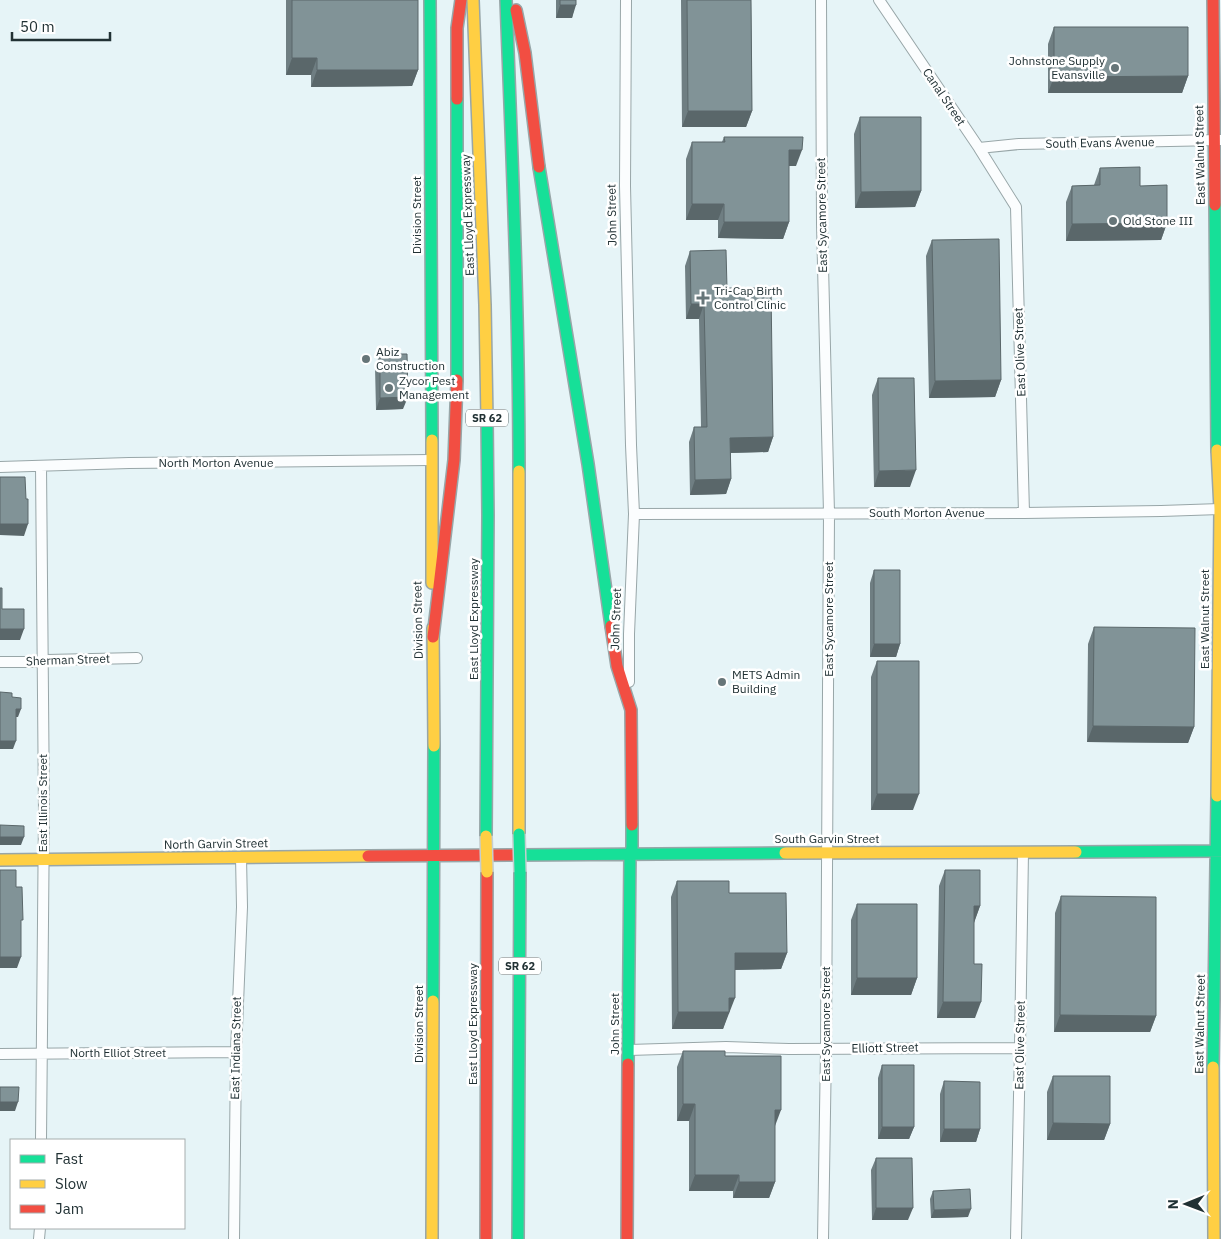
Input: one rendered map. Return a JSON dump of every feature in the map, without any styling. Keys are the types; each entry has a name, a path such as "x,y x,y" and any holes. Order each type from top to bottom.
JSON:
{"main road":[{"name":"Division Street","path":"430,0 434,809 432,1239"},
{"path":"433,637 454,460 457,416 458,28 461,0"},
{"name":"East Lloyd Expressway","path":"473,0 486,344 488,515 486,1239"},
{"name":"SR 62","path":"506,0 519,392 520,872 518,1239"},
{"path":"514,0 525,53 540,177 588,464 617,666 631,710"},
{"name":"East Walnut Street","path":"1213,0 1217,140 1220,473 1219,852 1214,955 1218,1047 1213,1075 1214,1239"},
{"name":"John Street","path":"627,1239 630,854 632,848 631,710"},
{"name":"South Garvin Street","path":"433,856 1219,852"},
{"name":"North Garvin Street","path":"0,860 433,856"}],"street":[{"name":"John Street","path":"626,0 625,186 634,514 629,634 631,710"},
{"name":"East Sycamore Street","path":"821,0 822,224 829,513 823,1239"},
{"name":"Canal Street","path":"880,0 1008,194"},
{"name":"South Evans Avenue","path":"979,148 1020,144 1217,140"},
{"name":"East Olive Street","path":"1008,194 1016,207 1024,513"},
{"name":"North Morton Avenue","path":"0,467 129,463 432,460"},
{"name":"East Illinois Street","path":"41,466 44,860 41,1139"},
{"name":"South Morton Avenue","path":"634,514 1024,513 1220,509"},
{"name":"Sherman Street","path":"0,662 137,658"},
{"name":"East Olive Street","path":"1016,1239 1022,852"},
{"name":"East Indiana Street","path":"234,1239 236,1052 242,907 241,857"},
{"name":"Elliott Street","path":"629,1050 726,1047 826,1049 1020,1048"},
{"name":"North Elliot Street","path":"0,1054 236,1052"}],"building":[{"path":"292,0 418,0 418,70 317,70 317,58 292,58"},
{"path":"560,0 576,0 576,5 560,5"},
{"path":"687,0 751,0 752,111 688,111"},
{"name":"Johnstone Supply Evansville","path":"1054,27 1188,27 1188,76 1054,77"},
{"path":"860,117 921,117 921,191 861,192"},
{"path":"724,137 803,137 802,150 789,150 789,222 724,222 724,204 692,204 692,142 725,142"},
{"name":"Old Stone III","path":"1140,167 1140,186 1167,185 1167,223 1072,224 1072,186 1100,185 1100,168"},
{"path":"999,239 1001,380 935,381 932,240"},
{"path":"726,250 727,288 771,288 773,437 730,438 731,479 695,480 694,427 707,427 704,304 691,304 690,251"},
{"path":"380,354 407,354 408,397 380,398"},
{"path":"878,378 914,378 916,470 879,471"},
{"path":"0,477 25,477 26,499 28,499 28,524 0,524"},
{"path":"874,570 900,570 900,644 874,644"},
{"path":"0,588 2,588 2,609 24,609 24,629 0,629"},
{"path":"1094,627 1195,628 1194,727 1093,726"},
{"path":"877,661 919,661 919,794 877,794"},
{"path":"0,692 12,693 12,697 21,698 21,709 16,709 16,741 0,741"},
{"path":"0,825 24,826 24,837 0,837"},
{"path":"0,870 16,870 16,887 22,887 21,957 0,957"},
{"path":"945,870 980,870 980,906 974,906 974,964 982,964 981,1002 943,1002"},
{"path":"677,881 729,881 729,893 786,893 787,953 735,953 735,998 729,998 729,1012 678,1012"},
{"path":"1061,896 1156,897 1156,1016 1060,1015"},
{"path":"857,904 917,904 917,978 857,978"},
{"path":"683,1051 725,1051 725,1056 781,1056 781,1110 775,1110 775,1182 739,1182 739,1175 695,1175 695,1104 683,1104"},
{"path":"882,1065 914,1065 914,1127 882,1127"},
{"path":"1053,1076 1110,1076 1110,1124 1053,1123"},
{"path":"944,1081 980,1082 980,1129 944,1129"},
{"path":"0,1087 19,1087 18,1102 0,1102"},
{"path":"876,1158 912,1158 913,1208 876,1208"},
{"path":"970,1189 971,1209 934,1210 933,1191"}],"traffic: fast":[{"path":"430,0 432,440"},
{"path":"506,0 513,177 519,471"},
{"path":"457,99 457,380"},
{"path":"539,167 588,464 611,626"},
{"path":"1215,205 1217,450"},
{"path":"486,836 487,419"},
{"path":"433,1001 434,746"},
{"path":"1213,1067 1217,796"},
{"path":"628,1064 630,854 632,848 632,825"},
{"path":"519,834 520,872"},
{"path":"1076,852 1221,851"},
{"path":"519,855 785,853"},
{"path":"518,1239 520,872"}],"traffic: slow":[{"path":"473,0 485,305 487,419"},
{"path":"432,440 432,583"},
{"path":"1217,450 1220,509 1217,796"},
{"path":"519,471 519,834"},
{"path":"433,628 434,746"},
{"path":"486,836 487,872"},
{"path":"785,853 1076,852"},
{"path":"0,860 368,856"},
{"path":"432,1239 433,1001"},
{"path":"1213,1067 1214,1239"}],"traffic: jam":[{"path":"457,99 457,28 461,0"},
{"path":"1213,0 1215,205"},
{"path":"516,10 525,53 539,167"},
{"path":"433,637 454,460 457,380"},
{"path":"611,626 617,666 631,710"},
{"path":"631,710 632,825"},
{"path":"368,856 519,855"},
{"path":"486,1239 487,872"},
{"path":"627,1239 628,1064"}],"place":[{"name":"Johnstone Supply Evansville","path":"1115,68"},
{"name":"Old Stone III","path":"1113,221"},
{"name":"Tri-Cap Birth Control Clinic","path":"703,298"},
{"name":"Abiz Construction","path":"366,359"},
{"name":"Zycor Pest Management","path":"389,388"},
{"name":"METS Admin Building","path":"722,682"}]}
